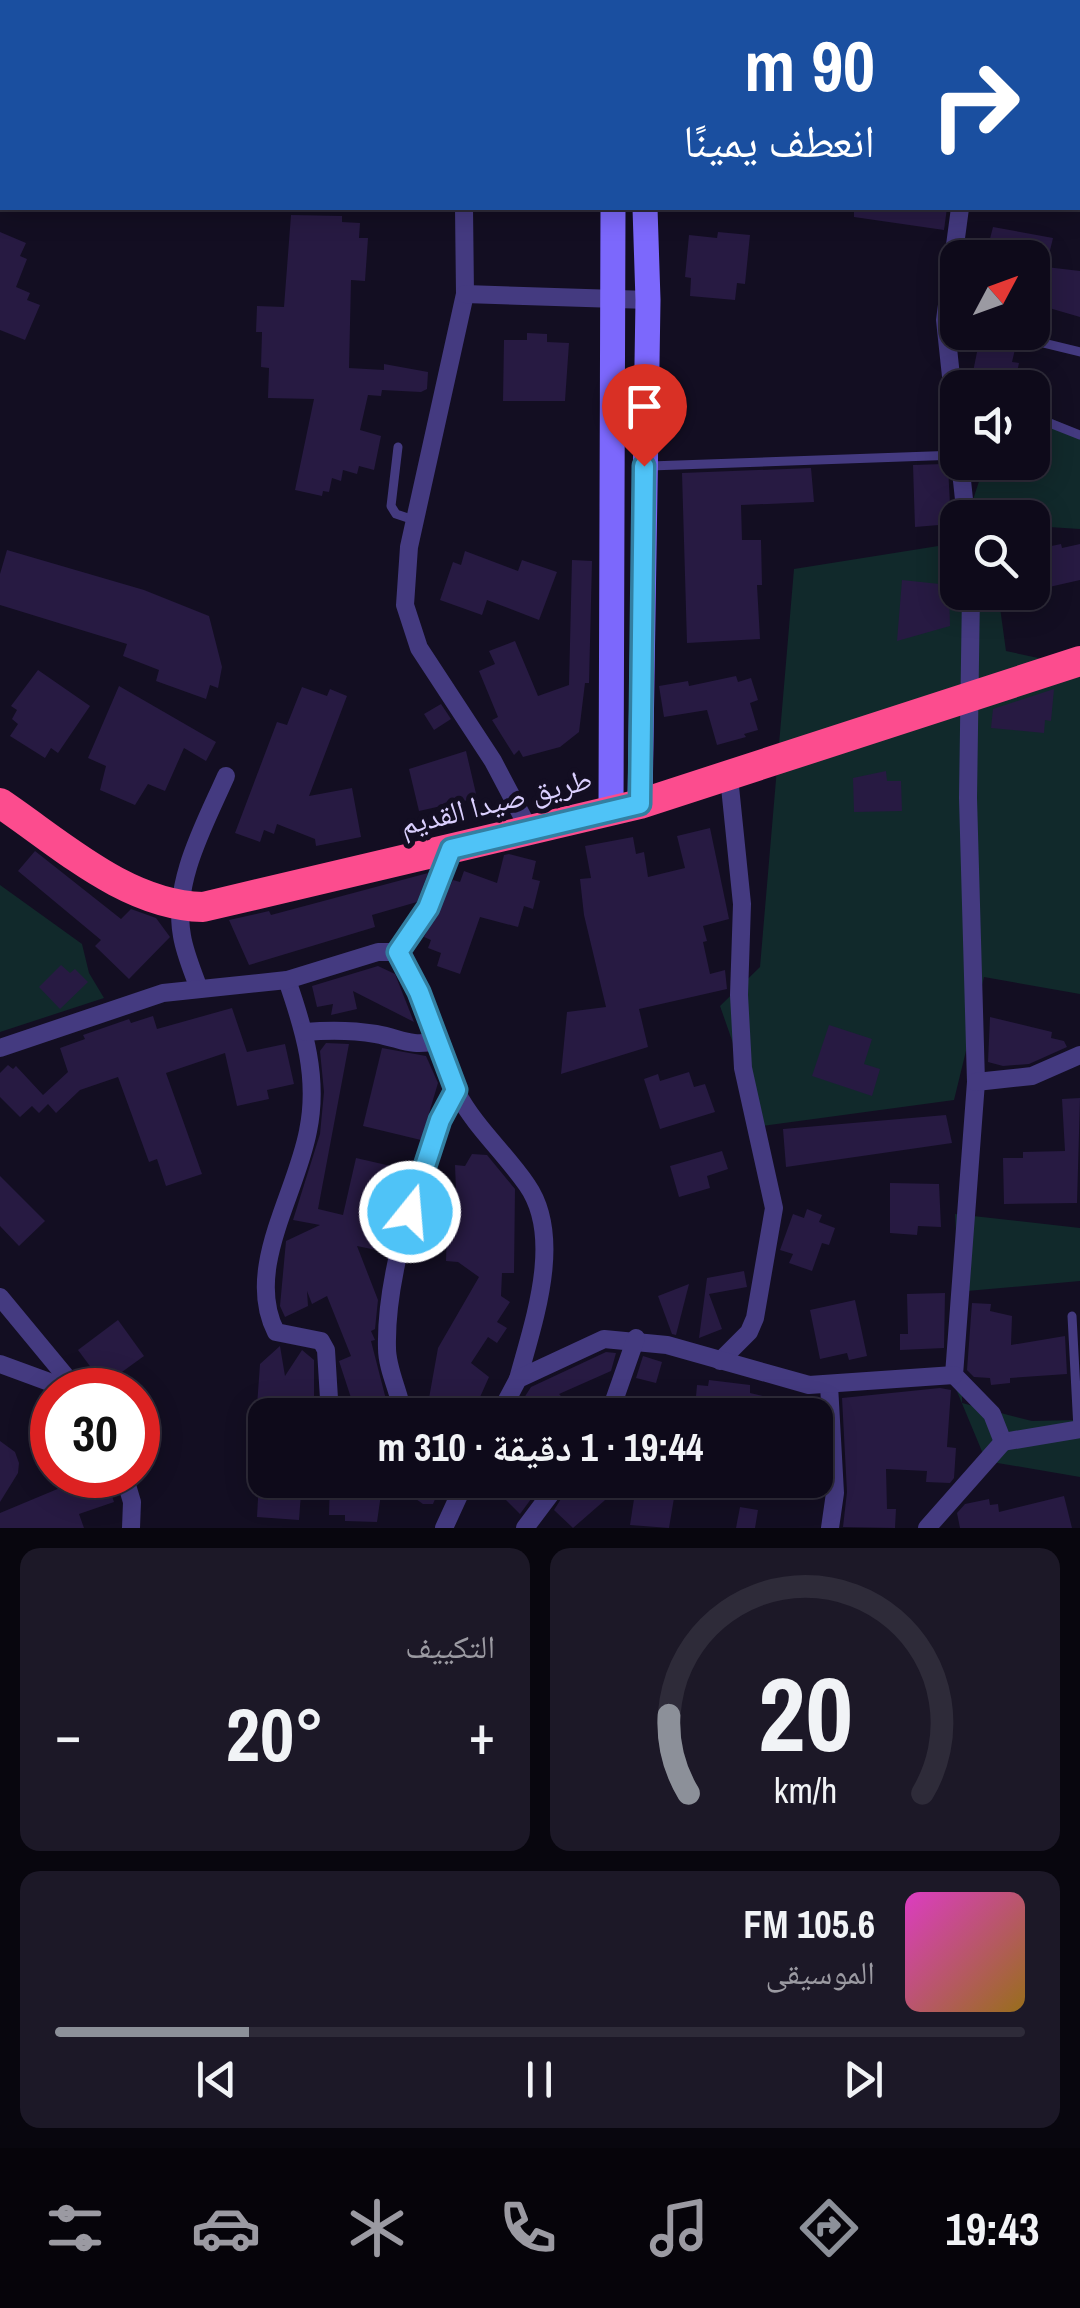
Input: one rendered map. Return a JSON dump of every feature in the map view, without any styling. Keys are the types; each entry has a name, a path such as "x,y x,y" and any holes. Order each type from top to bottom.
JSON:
{"highway":[{"name":"طريق صيدا القديم","path":"0,803 128,888 180,906 232,903 531,832 729,778 972,693 1080,661"}],"street":[{"path":"464,210 465,294 414,520 403,578 404,604 419,648 494,761 531,832"},
{"path":"613,210 625,807"},
{"path":"625,807 644,466 648,300 645,210"},
{"path":"957,240 960,210"},
{"path":"465,294 648,300"},
{"path":"971,610 968,798 976,1082 954,1375 992,1414 1002,1442"},
{"path":"198,989 182,936 180,906 200,837 226,776"},
{"path":"720,1361 749,1332 755,1318 774,1208 743,1068 739,995 742,904 729,778"},
{"path":"398,952 428,908 451,849"},
{"path":"0,1048 163,993 287,980 378,952 398,952"},
{"path":"398,952 456,1090 476,1124 528,1186 540,1212 543,1253 538,1292 518,1379 507,1398"},
{"path":"287,980 311,1062 309,1130 274,1242 264,1302 276,1332 321,1341 326,1350 329,1398"},
{"path":"305,1032 340,1029 380,1035 414,1046 438,1041"},
{"path":"976,1082 1032,1076 1080,1055"},
{"path":"399,1398 386,1350 390,1308 420,1179 456,1090"},
{"path":"0,1297 56,1368"},
{"path":"518,1379 604,1339 636,1338 785,1380 829,1385 954,1375"},
{"path":"615,1398 636,1338"},
{"path":"0,1364 30,1375"},
{"path":"829,1385 836,1493 830,1528"},
{"path":"928,1528 1002,1442 1079,1429"},
{"path":"131,1498 131,1528"},
{"path":"444,1528 458,1498"},
{"path":"525,1528 548,1498"}],"lane":[{"path":"1050,345 1080,352"},
{"path":"1050,423 1080,435"},
{"path":"398,448 392,506 400,516 414,520"},
{"path":"644,466 940,456"},
{"path":"1072,1316 1079,1429"}],"green space":[{"path":"1050,418 1080,431 1080,529 1050,527 1050,500 973,500 979,480 1050,480"},
{"path":"940,546 940,610 1000,610 1006,651 1080,667 1080,994 984,977 954,1100 762,1126 720,1006 760,967 794,569"},
{"path":"0,885 82,944 89,973 104,998 0,1032"},
{"path":"955,1214 1080,1228 1080,1281 967,1291 962,1328 962,1403 1032,1421 1080,1420 1080,1477 986,1461 956,1389 959,1294"}],"building":[{"path":"854,210 947,210 944,230 854,217"},
{"path":"291,215 342,216 342,222 360,223 359,238 368,238 365,281 351,280 349,368 384,370 384,364 428,372 427,389 421,392 382,390 381,396 368,395 360,430 381,436 374,470 359,466 357,474 343,470 341,481 332,478 329,492 323,491 322,496 295,490 314,399 268,398 269,368 261,367 262,332 256,332 257,306 284,307"},
{"path":"993,227 1053,238 1050,250 1050,240 990,240"},
{"path":"0,232 26,243 20,256 27,259 16,287 30,293 27,300 40,305 25,340 0,330"},
{"path":"718,232 750,235 745,284 737,283 735,300 690,296 691,278 685,277 689,235 717,238"},
{"path":"1050,267 1080,271 1080,317 1050,308"},
{"path":"527,333 547,334 547,342 569,343 565,401 503,401 504,340 527,340"},
{"path":"977,350 1015,350 1012,362 1019,363 1017,370 973,370"},
{"path":"940,464 940,480 949,480 950,500 940,500 940,525 915,527 913,465"},
{"path":"811,468 814,502 741,505 742,540 761,540 762,585 757,585 760,639 687,643 682,473"},
{"path":"1080,544 1080,580 1050,587 1050,546"},
{"path":"7,550 144,590 209,616 222,667 218,688 210,685 206,699 156,681 159,670 123,656 127,644 0,605 0,574"},
{"path":"465,551 518,571 522,560 557,572 539,620 487,600 482,615 440,600 453,562 461,565"},
{"path":"572,560 592,561 589,683 585,683 579,732 560,747 523,757 519,750 514,755 492,720 498,717 479,671 495,664 489,651 515,641 538,696 569,685"},
{"path":"902,580 940,584 940,610 950,610 950,626 897,641"},
{"path":"38,670 90,706 58,753 51,748 45,758 10,736 18,724 12,719 17,710 11,706"},
{"path":"736,676 738,682 751,678 758,700 750,703 758,730 744,734 746,737 717,745 707,710 664,717 659,686 688,681 689,686"},
{"path":"119,686 216,742 206,761 184,748 165,791 148,784 135,805 100,790 106,766 88,758"},
{"path":"302,687 327,696 330,689 347,696 309,796 352,788 361,837 316,846 315,839 277,824 274,834 264,830 260,842 235,833 277,722 287,725"},
{"path":"1054,689 1051,721 1045,720 1044,733 991,728 993,709"},
{"path":"441,704 451,719 434,730 424,714"},
{"path":"466,751 477,798 419,811 409,769"},
{"path":"886,771 887,781 901,781 902,811 854,812 853,778"},
{"path":"710,828 729,919 703,926 707,941 703,942 710,974 725,970 727,989 639,1009 648,1047 561,1074 567,1012 606,1007 584,915 580,879 591,878 585,846 633,837 636,854 644,852 648,877 685,868 677,836"},
{"path":"35,851 121,919 131,909 156,918 170,937 129,979 95,946 101,940 18,871"},
{"path":"504,855 536,861 532,879 540,881 533,909 524,906 518,927 480,917 460,974 437,966 441,953 428,948 431,940 424,937 453,880 460,882 464,871 497,883"},
{"path":"428,873 417,902 372,915 375,927 249,965 229,920 269,911 271,915"},
{"path":"61,965 70,973 75,969 88,982 60,1009 39,987"},
{"path":"378,966 395,974 414,1022 353,991 357,1009 331,1015 333,1004 317,1007 312,986"},
{"path":"232,1008 247,1052 285,1044 294,1084 267,1090 269,1099 237,1106 225,1053 166,1073 202,1174 166,1186 157,1159 149,1162 118,1077 80,1090 56,1113 48,1104 39,1113 32,1106 20,1117 0,1097 0,1073 8,1065 13,1069 16,1066 43,1095 68,1072 60,1048 85,1039 83,1035 129,1019 131,1023 153,1016 157,1029"},
{"path":"990,1017 1052,1032 1051,1038 1064,1041 1067,1047 1029,1064 1003,1066 988,1062"},
{"path":"829,1025 872,1039 864,1064 880,1069 872,1096 812,1076"},
{"path":"326,1043 349,1044 318,1209 343,1215 356,1158 404,1169 385,1227 392,1228 386,1252 357,1246 378,1300 375,1329 371,1331 375,1340 371,1341 386,1398 351,1398 339,1361 351,1356 327,1296 312,1304 307,1291 308,1306 285,1317 280,1306 286,1241 320,1225 293,1220 320,1134 324,1092 320,1051"},
{"path":"382,1048 426,1056 438,1083 421,1140 363,1126"},
{"path":"689,1072 694,1087 705,1084 715,1112 660,1129 644,1079 658,1074 660,1081"},
{"path":"1080,1098 1077,1203 1004,1204 1003,1158 1023,1158 1023,1152 1065,1151 1062,1099"},
{"path":"946,1115 952,1143 786,1167 783,1129"},
{"path":"722,1151 728,1169 707,1176 710,1188 679,1197 670,1166"},
{"path":"472,1154 487,1155 515,1189 514,1273 502,1273 501,1296 510,1302 497,1322 507,1328 497,1343 488,1337 471,1363 489,1377 480,1398 429,1398 438,1348 479,1277 458,1262 446,1261 447,1228 451,1215 457,1216 455,1165 465,1166"},
{"path":"0,1176 45,1221 19,1246 0,1226"},
{"path":"890,1183 939,1184 941,1227 918,1226 917,1235 890,1233"},
{"path":"807,1209 822,1215 819,1222 835,1228 829,1245 822,1243 812,1271 789,1263 793,1254 780,1250 793,1214 804,1218"},
{"path":"744,1271 747,1287 709,1294 722,1329 699,1338 707,1278"},
{"path":"689,1284 676,1335 672,1334 658,1296"},
{"path":"945,1293 944,1348 900,1350 900,1334 908,1334 907,1294"},
{"path":"855,1300 867,1356 849,1360 847,1353 820,1359 810,1310"},
{"path":"972,1303 991,1304 990,1311 1012,1316 1011,1345 1065,1336 1067,1374 1010,1378 1010,1383 991,1385 990,1378 974,1377 967,1370"},
{"path":"118,1320 144,1356 127,1368 91,1368 78,1350"},
{"path":"280,1346 285,1376 302,1350 314,1360 314,1398 258,1398 260,1364"},
{"path":"606,1352 616,1353 611,1371 559,1394 563,1398 524,1398 531,1387"},
{"path":"643,1356 662,1362 656,1383 636,1378"},
{"path":"709,1380 750,1385 750,1393 771,1398 696,1398 697,1385 708,1386"},
{"path":"951,1390 947,1447 956,1448 954,1478 950,1483 926,1482 927,1471 886,1469 887,1509 896,1509 895,1528 843,1527 847,1492 842,1398"},
{"path":"0,1441 15,1452 19,1463 18,1473 0,1502"},
{"path":"1064,1496 1072,1528 960,1528 957,1513 965,1504 989,1499 990,1505 998,1504 999,1512"},
{"path":"36,1498 113,1498 114,1502 79,1514 84,1528 0,1528 0,1513"},
{"path":"258,1498 301,1498 299,1520 257,1517"},
{"path":"329,1498 380,1498 377,1522 345,1521 345,1515 329,1515"},
{"path":"414,1498 436,1498 433,1504 423,1504"},
{"path":"504,1498 532,1498 520,1514"},
{"path":"562,1498 607,1498 573,1528 554,1510"},
{"path":"634,1498 674,1498 669,1528 630,1525"},
{"path":"740,1507 758,1510 755,1528 736,1528"}],"route":[{"path":"410,1212 440,1120 456,1090 419,992 398,952 442,881 451,849 640,804 644,466"}]}
